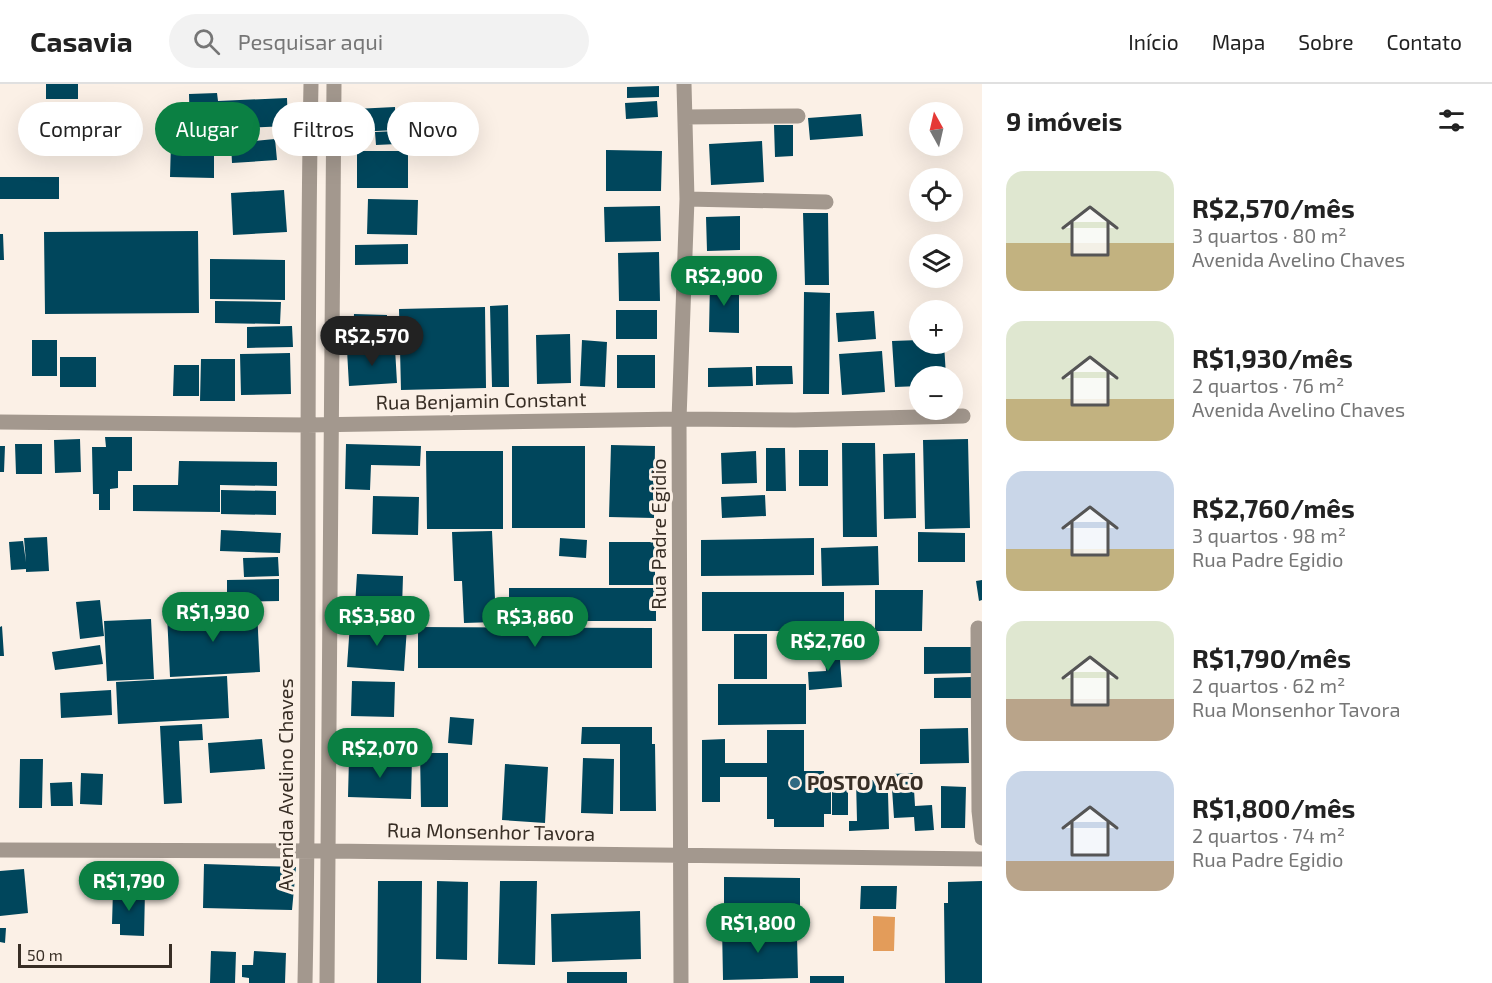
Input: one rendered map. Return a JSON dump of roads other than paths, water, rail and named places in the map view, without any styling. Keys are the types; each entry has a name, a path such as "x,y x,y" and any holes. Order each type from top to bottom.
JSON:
{"street":[{"name":"Avenida Avelino Chaves","path":"305,983 308,851 311,84"},
{"path":"327,983 334,84"},
{"name":"Rua Padre Egidio","path":"681,983 679,419 687,199 684,84"},
{"path":"685,117 798,116"},
{"path":"687,199 826,202"},
{"name":"Rua Benjamin Constant","path":"0,422 308,425 909,417"},
{"path":"978,628 979,811 982,838"},
{"name":"Rua Monsenhor Tavora","path":"0,850 329,851 982,859"}],"place":[{"name":"POSTO YACO","path":"795,783"}]}
